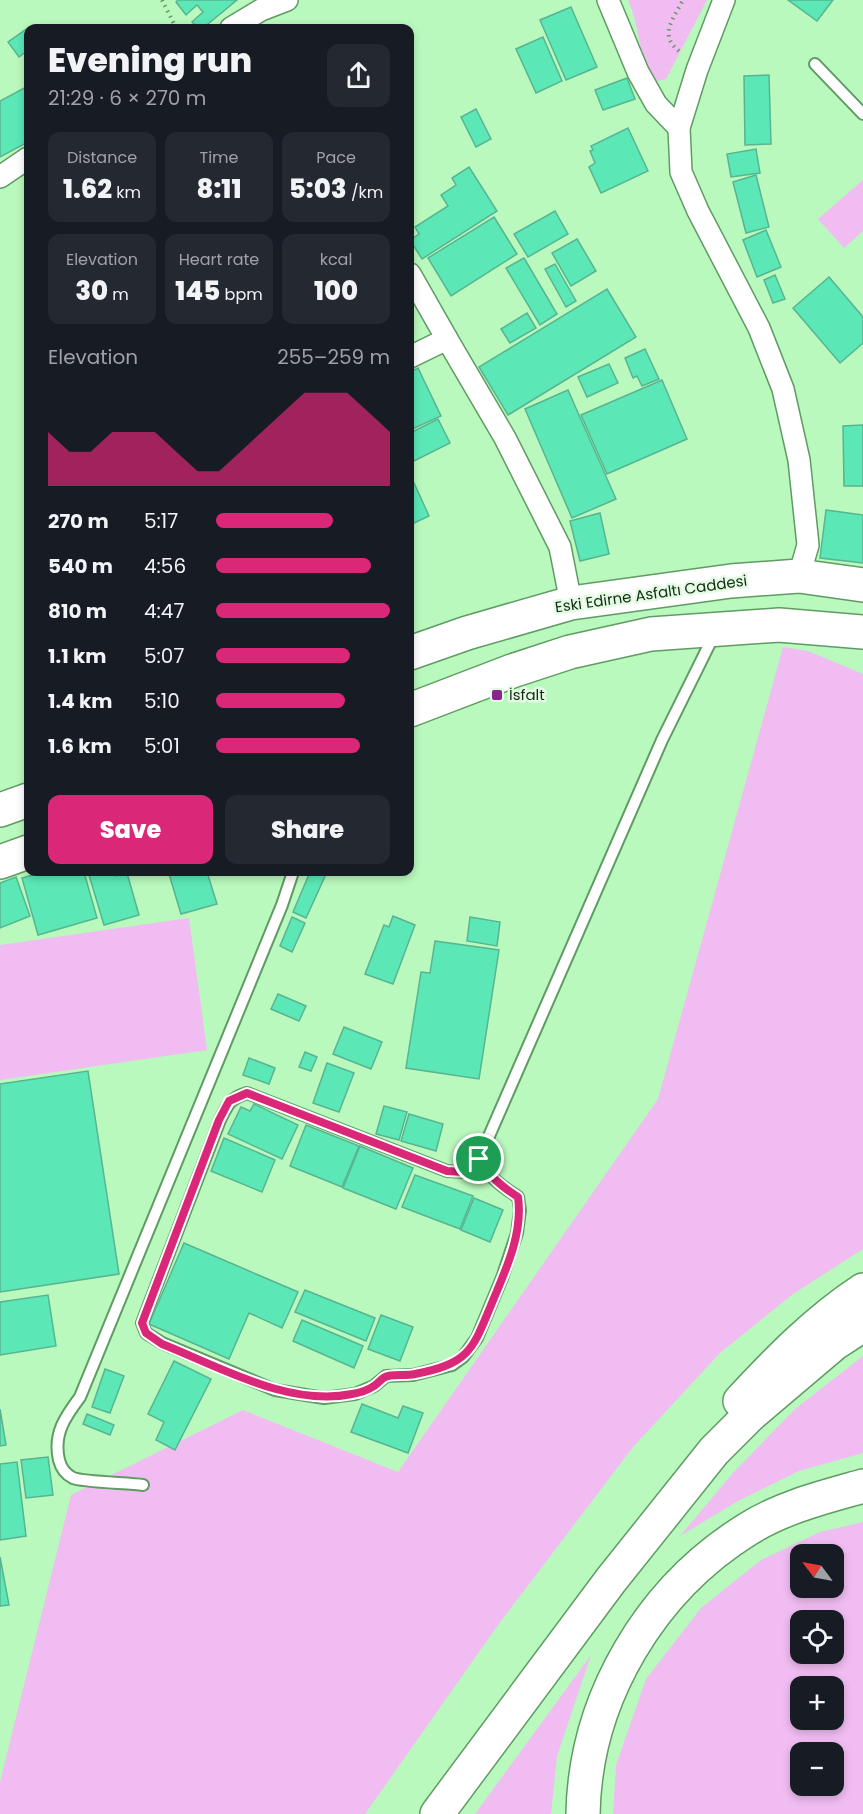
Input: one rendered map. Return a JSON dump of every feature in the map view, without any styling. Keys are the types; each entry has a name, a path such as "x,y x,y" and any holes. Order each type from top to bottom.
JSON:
{"main road":[{"name":"Eski Edirne Asfaltı Caddesi","path":"414,652 467,633 571,603 731,581 799,576 863,585"},
{"path":"414,708 512,671 570,652 651,634 779,625 863,632"},
{"path":"0,810 24,801"},
{"path":"0,862 24,853"},
{"path":"678,1494 693,1458 732,1409 772,1365 843,1304 863,1290"},
{"path":"438,1814 611,1580 714,1451 749,1416 835,1343 863,1324"},
{"path":"583,1814 591,1753 606,1700 628,1653 657,1608 698,1564 748,1528 796,1505 863,1486"}],"street":[{"path":"238,24 261,10 286,0"},
{"path":"608,0 638,72 656,104 679,128"},
{"path":"724,0 679,128 681,172 698,211 759,328 783,389 799,460 808,544 799,576"},
{"path":"0,177 24,161"},
{"path":"414,281 505,438 560,547 571,603"},
{"path":"414,355 447,339"}],"lane":[{"path":"815,64 863,114"},
{"path":"479,1159 498,1185 518,1197 520,1210 517,1233 502,1278 477,1338 464,1357 452,1365 413,1375 386,1376 374,1386 355,1394 324,1398 275,1390 162,1344 146,1333 142,1323 219,1120 229,1101 238,1096 247,1093 447,1171 464,1172 479,1159 662,740 717,629"},
{"path":"143,1485 74,1478 61,1469 57,1436 66,1416 80,1396 273,927 292,876"}],"path":[{"path":"162,0 174,24"},
{"path":"683,0 668,30 668,39 671,45 699,66"}],"shaded area":[{"path":"628,0 707,0 666,79 658,81 649,77"},
{"path":"863,180 863,231 844,248 818,219"},
{"path":"783,647 808,651 863,674 863,1249 793,1294 720,1353 633,1447 498,1625 365,1814 0,1814 0,1782 71,1495 243,1410 398,1472 658,1099"},
{"path":"189,918 207,1050 0,1080 0,945"},
{"path":"863,1356 863,1453 799,1471 738,1501 680,1536 732,1474 795,1409"},
{"path":"863,1522 863,1814 613,1814 616,1765 646,1679 701,1608 761,1560 790,1546 790,1598 844,1598 844,1544 795,1544 820,1532"},
{"path":"591,1655 557,1756 551,1814 475,1814"}],"building":[{"path":"178,0 237,0 208,24 192,22 203,12 197,5 186,15 176,2"},
{"path":"788,0 833,0 817,21"},
{"path":"571,7 597,67 566,80 540,20"},
{"path":"24,31 24,53 19,57 8,42"},
{"path":"543,37 562,81 536,93 516,49"},
{"path":"769,75 771,144 745,145 744,76"},
{"path":"627,78 635,99 603,110 595,90"},
{"path":"24,88 24,144 0,157 0,101"},
{"path":"476,109 491,139 476,147 461,117"},
{"path":"628,128 648,171 601,193 589,167 595,163 590,151 593,150 591,146"},
{"path":"756,149 760,173 731,177 727,154"},
{"path":"469,167 497,211 422,259 414,246 414,237 419,234 415,227 448,206 441,195 456,185 452,178"},
{"path":"756,175 769,227 746,233 733,182"},
{"path":"555,211 568,234 528,257 514,234"},
{"path":"494,217 517,254 451,296 428,258"},
{"path":"766,230 781,267 757,277 743,240"},
{"path":"577,239 596,271 571,286 552,253"},
{"path":"524,258 557,314 540,325 506,268"},
{"path":"555,264 576,301 566,307 545,269"},
{"path":"775,275 785,299 773,303 764,280"},
{"path":"829,277 863,317 863,343 840,363 793,308"},
{"path":"607,289 636,337 508,415 479,367"},
{"path":"527,313 536,328 510,343 501,329"},
{"path":"645,349 659,379 642,386 637,376 633,378 625,358"},
{"path":"609,364 618,383 587,397 578,377"},
{"path":"418,368 441,416 414,428 414,370"},
{"path":"662,380 687,439 607,474 581,415"},
{"path":"568,390 616,499 572,518 525,409"},
{"path":"438,419 450,443 414,461 414,431"},
{"path":"863,425 863,486 844,486 843,426"},
{"path":"414,483 429,516 414,523"},
{"path":"826,510 863,515 863,563 820,558"},
{"path":"600,513 609,554 580,561 570,521"},
{"path":"85,876 97,918 38,935 22,878"},
{"path":"89,876 128,876 139,915 104,925"},
{"path":"170,876 208,876 217,904 181,914"},
{"path":"308,876 325,876 306,918 293,912"},
{"path":"16,877 30,916 0,928 0,883"},
{"path":"393,916 415,925 393,984 365,974 384,925 389,927"},
{"path":"292,917 305,923 292,952 280,946"},
{"path":"470,917 500,922 497,946 467,941"},
{"path":"435,941 499,950 479,1079 406,1068 421,972 430,973"},
{"path":"278,994 306,1006 299,1021 271,1009"},
{"path":"344,1027 382,1042 371,1069 333,1054"},
{"path":"305,1052 317,1057 311,1071 299,1067"},
{"path":"249,1058 275,1068 269,1084 243,1075"},
{"path":"327,1063 354,1073 339,1112 313,1103"},
{"path":"88,1071 119,1274 0,1292 0,1084"},
{"path":"254,1104 298,1125 282,1159 228,1134 241,1107 250,1111"},
{"path":"384,1106 407,1112 399,1140 376,1134"},
{"path":"409,1114 443,1124 436,1151 401,1141"},
{"path":"306,1125 359,1146 342,1187 290,1166"},
{"path":"224,1138 275,1160 262,1192 211,1171"},
{"path":"360,1146 413,1168 396,1209 343,1188"},
{"path":"415,1175 473,1196 460,1229 402,1207"},
{"path":"474,1198 503,1210 490,1242 461,1230"},
{"path":"184,1243 298,1292 282,1328 249,1313 229,1359 149,1324"},
{"path":"305,1290 375,1318 366,1341 295,1312"},
{"path":"48,1295 56,1346 0,1355 0,1302"},
{"path":"381,1315 413,1327 400,1361 368,1349"},
{"path":"302,1320 363,1346 354,1368 293,1341"},
{"path":"174,1361 211,1379 175,1450 156,1440 164,1422 148,1414"},
{"path":"105,1369 124,1376 110,1413 92,1407"},
{"path":"362,1404 398,1418 403,1406 423,1413 408,1453 351,1432"},
{"path":"0,1409 6,1445 0,1446"},
{"path":"87,1414 114,1425 110,1435 83,1424"},
{"path":"48,1457 53,1495 26,1498 21,1460"},
{"path":"17,1462 26,1536 0,1540 0,1464"},
{"path":"0,1557 9,1605 0,1606"}],"place":[{"name":"İsfalt","path":"497,695"}],"route":[{"path":"247,1093 447,1171 464,1172 479,1159 498,1185 518,1197 520,1210 517,1233 502,1278 477,1338 464,1357 452,1365 413,1375 386,1376 374,1386 355,1394 324,1398 275,1390 162,1344 146,1333 142,1323 219,1120 229,1101 238,1096 247,1093"}]}
